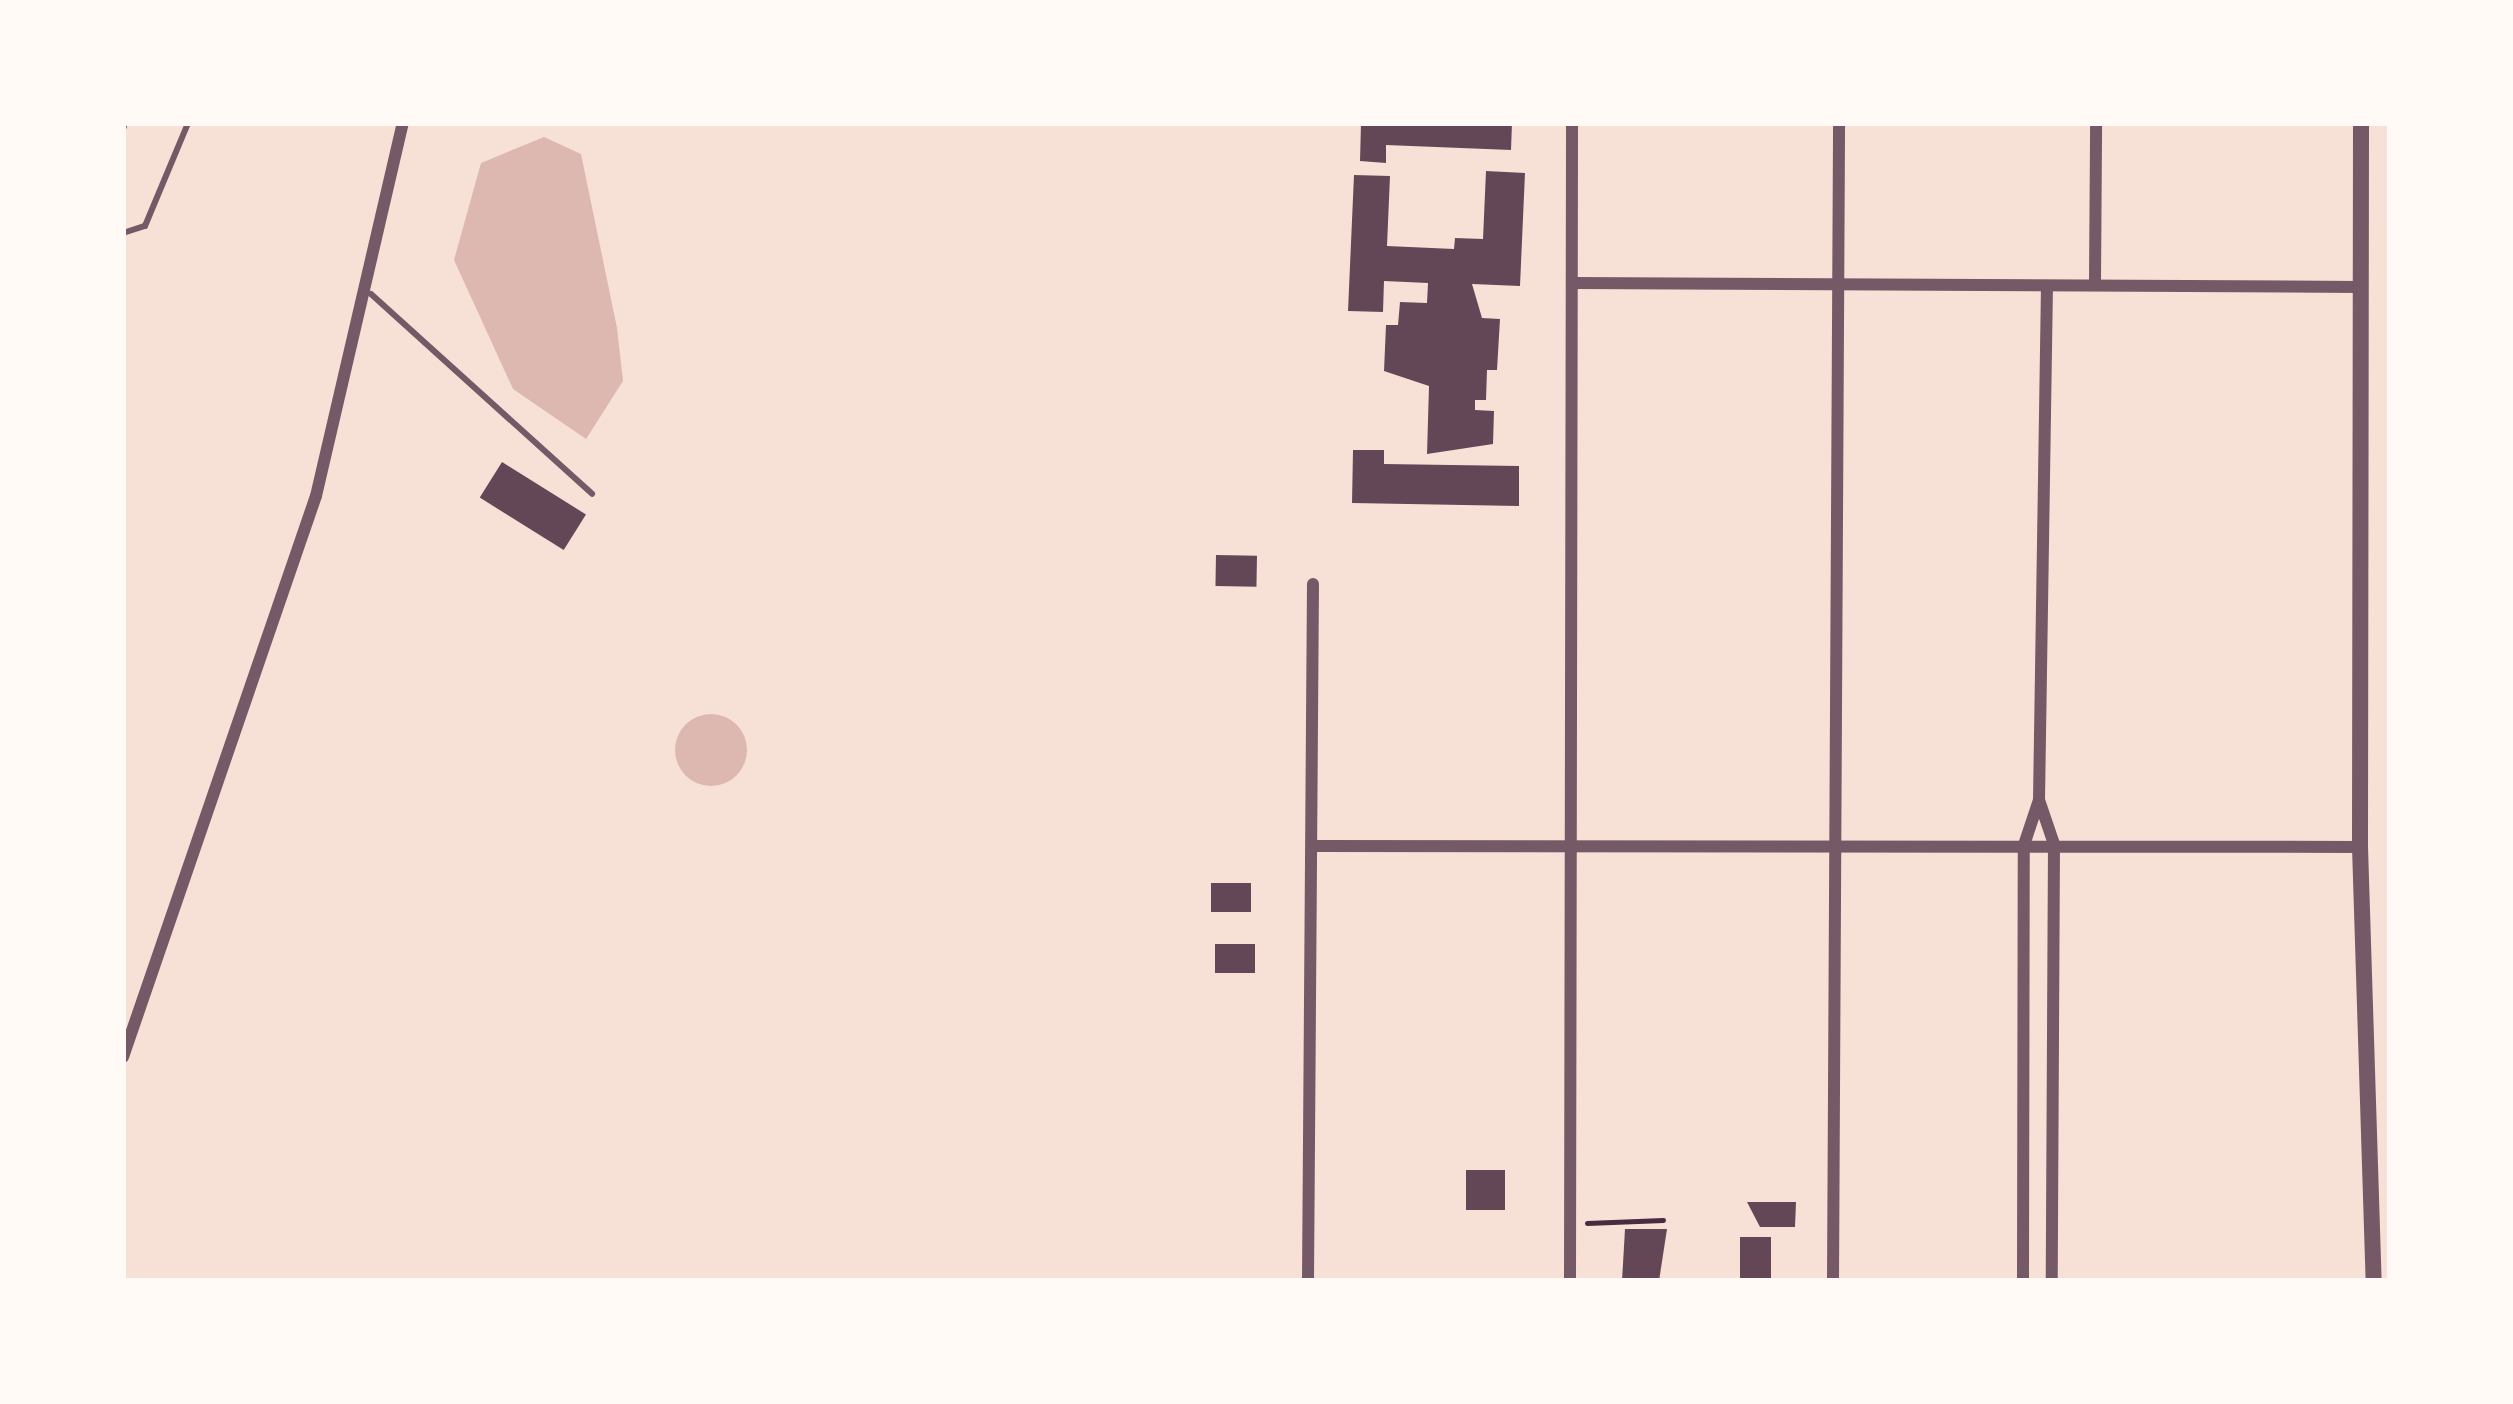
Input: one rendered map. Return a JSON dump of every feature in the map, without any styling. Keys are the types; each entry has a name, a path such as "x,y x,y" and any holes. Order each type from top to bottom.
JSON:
{"street":[{"path":"123,1057 316,496 370,294 404,123"},
{"path":"1570,1281 1566,847 1572,123"},
{"path":"1832,1281 1839,123"},
{"path":"2095,282 2096,123"},
{"path":"2361,123 2360,847 2374,1281"},
{"path":"1573,283 2047,286 2095,282 2362,287"},
{"path":"2023,1281 2024,845 2039,800 2047,286"},
{"path":"1308,1281 1313,584"},
{"path":"2039,800 2054,844 2051,1281"},
{"path":"1313,845 2360,847"}],"lane":[{"path":"123,233 145,226 188,123"},
{"path":"370,294 592,494"}],"path":[{"path":"1569,1223 1663,1220"}],"shaded area":[{"path":"544,137 581,154 617,328 623,381 586,439 513,389 454,260 481,163"},
{"path":"711,714 736,725 747,750 736,775 711,786 686,775 675,750 686,725"}],"building":[{"path":"1361,123 1512,123 1511,150 1386,145 1386,163 1360,161"},
{"path":"1486,171 1525,173 1520,286 1472,284 1482,318 1500,319 1497,370 1487,370 1486,400 1475,400 1475,410 1494,411 1493,444 1427,454 1429,386 1384,371 1386,325 1398,325 1400,302 1427,303 1428,283 1384,281 1383,312 1348,311 1354,175 1390,176 1387,246 1454,249 1455,238 1483,239"},
{"path":"1353,450 1384,450 1384,464 1519,466 1519,506 1352,503"},
{"path":"502,462 586,514 564,550 480,498"},
{"path":"1216,555 1257,556 1256,587 1215,586"},
{"path":"1211,883 1251,883 1251,912 1211,912"},
{"path":"1215,944 1255,944 1255,973 1215,973"},
{"path":"1466,1170 1505,1170 1505,1210 1466,1210"},
{"path":"1747,1202 1796,1202 1795,1227 1760,1227"},
{"path":"1625,1229 1667,1229 1659,1281 1622,1281"},
{"path":"1740,1237 1771,1237 1771,1281 1740,1281"}]}
